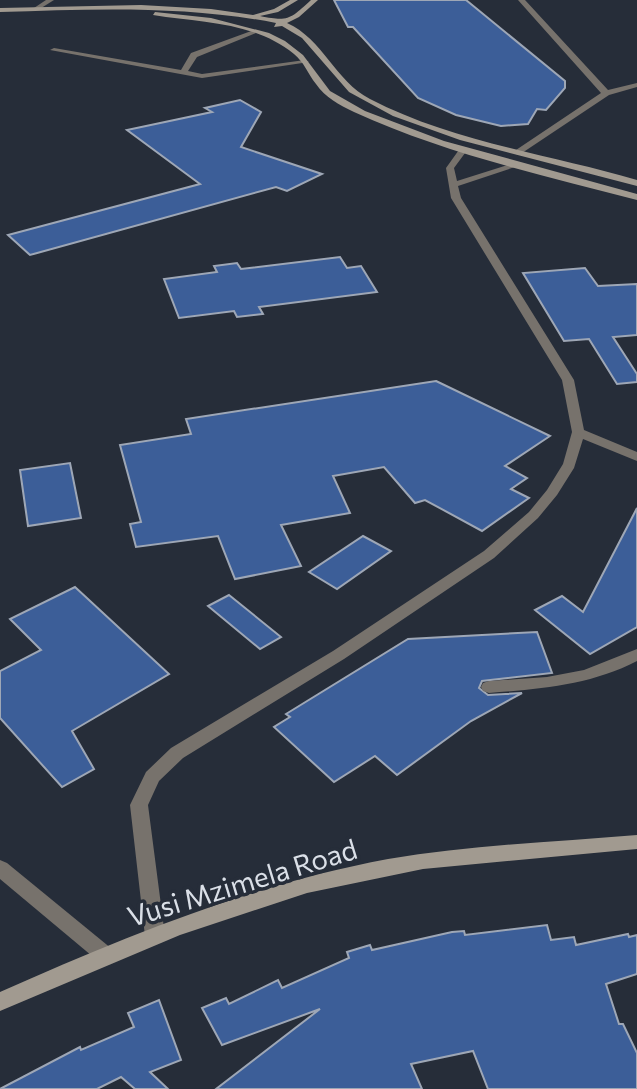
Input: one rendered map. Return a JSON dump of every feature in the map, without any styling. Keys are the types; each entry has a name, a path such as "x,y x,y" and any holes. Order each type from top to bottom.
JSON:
{"main road":[{"path":"228,24 276,11 295,0"},
{"path":"254,32 283,23 314,0"},
{"path":"0,10 178,5 283,23 308,38 339,80 363,99 398,116 445,132 637,183"},
{"path":"0,16 148,13 228,24 288,46 305,62 323,89 336,99 380,120 464,149 637,197"},
{"name":"Vusi Mzimela Road","path":"0,1002 105,955 155,936 266,898 352,874 424,861 637,842"}],"street":[{"path":"36,9 51,0"},
{"path":"521,0 606,93"},
{"path":"182,74 194,55 254,32"},
{"path":"54,50 182,74 212,75 305,62"},
{"path":"519,152 606,93 637,85"},
{"path":"155,936 139,805 152,777 177,753 359,642 496,549 527,522 569,466 578,432 568,380 461,206 450,168 464,149"},
{"path":"453,185 520,164"},
{"path":"578,432 637,457"},
{"path":"489,687 561,682 597,674 637,654"},
{"path":"0,868 105,955"}],"building":[{"path":"334,0 466,0 565,81 565,88 546,110 537,109 528,124 501,126 456,115 418,98 353,27 348,27"},
{"path":"240,100 261,112 241,147 322,174 287,191 276,187 30,255 8,235 200,184 127,130 212,112 205,108"},
{"path":"340,257 347,268 361,266 377,292 259,307 263,314 237,317 234,311 179,318 164,279 217,272 214,266 237,263 241,269"},
{"path":"585,268 598,286 637,284 637,335 613,337 637,374 637,382 617,384 589,339 564,341 523,273"},
{"path":"436,381 550,436 505,466 527,478 511,489 529,498 482,531 425,500 415,503 384,467 333,476 350,513 281,525 301,566 235,579 218,536 136,547 130,524 141,522 120,445 191,434 186,419"},
{"path":"70,463 81,518 28,526 20,470"},
{"path":"637,508 637,627 590,654 535,610 562,596 583,612"},
{"path":"363,536 391,551 337,589 309,572"},
{"path":"75,587 169,674 72,731 94,769 62,787 0,718 0,671 41,650 10,619"},
{"path":"229,595 281,637 260,649 208,606"},
{"path":"537,632 552,673 482,681 479,688 488,695 522,693 471,721 397,775 375,756 334,782 274,727 290,717 286,714 408,639"},
{"path":"547,925 551,940 574,937 576,945 628,934 629,937 637,935 637,974 606,984 619,1024 623,1024 637,1053 637,1089 488,1089 473,1051 411,1064 422,1089 216,1089 320,1009 222,1045 202,1008 226,998 229,1004 278,980 282,988 349,958 347,952 370,945 372,950 452,932 464,931 465,935"},
{"path":"159,1000 181,1060 150,1072 168,1089 135,1089 121,1077 97,1089 0,1089 80,1047 81,1050 134,1027 128,1013"}]}
